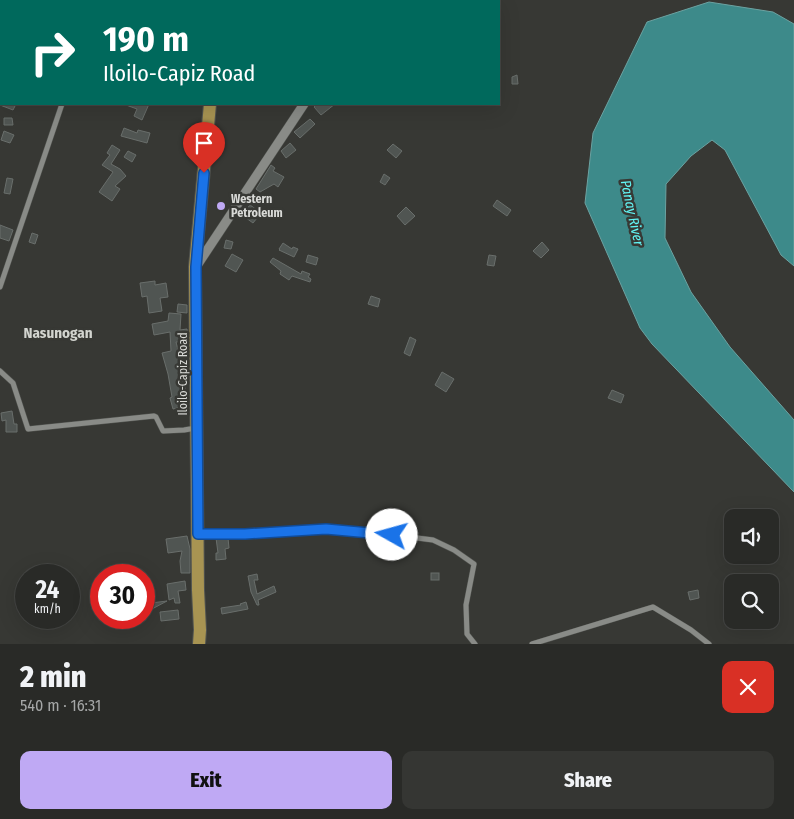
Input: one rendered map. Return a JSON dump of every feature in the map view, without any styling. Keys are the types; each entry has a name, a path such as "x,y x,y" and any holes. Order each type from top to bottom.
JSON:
{"highway":[{"name":"Iloilo-Capiz Road","path":"199,644 196,267 210,105"}],"street":[{"path":"0,287 62,105"},
{"path":"196,267 303,105"},
{"path":"0,371 13,383 28,429 154,416 163,431 197,428"},
{"path":"198,534 245,534 326,529 433,540 454,550 474,564 466,605 468,634 475,644"},
{"path":"532,644 653,607 691,630 709,644"}],"water":[{"name":"Panay River","path":"709,2 773,12 794,24 794,266 781,255 725,150 712,140 691,156 666,184 665,238 691,292 730,347 794,420 794,492 652,344 640,328 585,203 593,133 647,22"}],"building":[{"path":"517,75 518,84 512,84 512,77"},
{"path":"0,105 16,105 13,110"},
{"path":"126,105 149,105 142,120 134,116 137,109"},
{"path":"316,105 334,105 321,115 314,107"},
{"path":"4,118 12,118 13,125 4,125"},
{"path":"310,119 315,124 300,138 294,132"},
{"path":"124,128 137,133 138,130 150,133 147,143 121,136"},
{"path":"4,131 14,135 10,143 1,140"},
{"path":"290,143 296,150 286,158 281,151"},
{"path":"393,144 402,151 396,158 387,150"},
{"path":"112,145 120,150 111,164 120,169 126,176 115,186 120,189 112,201 99,192 113,172 102,165 110,155 107,153"},
{"path":"128,151 136,155 132,162 124,157"},
{"path":"271,165 275,168 273,171 284,177 278,187 274,184 260,192 256,189"},
{"path":"384,174 390,178 385,185 380,182"},
{"path":"7,178 13,179 10,194 4,193"},
{"path":"497,200 511,210 507,216 493,206"},
{"path":"250,205 261,213 253,223 242,215"},
{"path":"406,207 415,216 405,225 397,216"},
{"path":"0,225 13,230 9,241 0,238"},
{"path":"32,233 38,235 35,244 29,242"},
{"path":"226,240 233,242 231,249 224,248"},
{"path":"542,242 549,250 541,258 533,251"},
{"path":"283,243 292,249 293,247 298,249 294,257 279,250"},
{"path":"232,254 243,260 236,272 225,266"},
{"path":"308,255 318,258 316,265 306,262"},
{"path":"489,255 496,256 494,266 487,265"},
{"path":"273,258 301,274 302,271 310,274 308,277 311,279 310,282 292,276 289,280 280,274 281,271 270,262"},
{"path":"155,281 155,285 166,283 168,297 160,298 162,311 149,313 147,296 142,297 140,283"},
{"path":"371,296 380,299 378,307 368,304"},
{"path":"178,304 187,305 187,313 177,312"},
{"path":"169,313 181,314 180,330 187,329 188,341 176,342 182,365 188,406 173,409 168,374 162,353 171,351 170,332 154,335 152,324 168,321"},
{"path":"410,337 416,340 410,356 404,353"},
{"path":"442,372 454,379 446,392 435,385"},
{"path":"612,390 624,395 621,403 608,398"},
{"path":"12,411 14,424 17,424 17,432 6,432 6,420 2,421 1,413"},
{"path":"187,536 190,549 190,573 181,573 180,561 182,551 168,553 166,539"},
{"path":"216,538 228,538 229,548 225,549 226,559 216,560 216,553 218,553"},
{"path":"431,573 439,573 439,580 431,580"},
{"path":"257,574 258,580 254,580 257,594 274,586 276,592 258,600 259,605 257,605 251,592 248,576"},
{"path":"185,581 186,590 178,591 180,603 175,603 174,598 169,600 167,584"},
{"path":"698,590 699,598 690,600 688,592"},
{"path":"167,601 155,607 155,602"},
{"path":"246,602 248,609 222,614 221,608 241,605"},
{"path":"178,610 179,619 161,621 160,612"}],"place":[{"name":"Western Petroleum","path":"221,206"}],"district":[{"name":"Nasunogan","path":"58,333"}],"route":[{"path":"204,173 196,267 198,534 245,534 326,529 392,535"}]}
